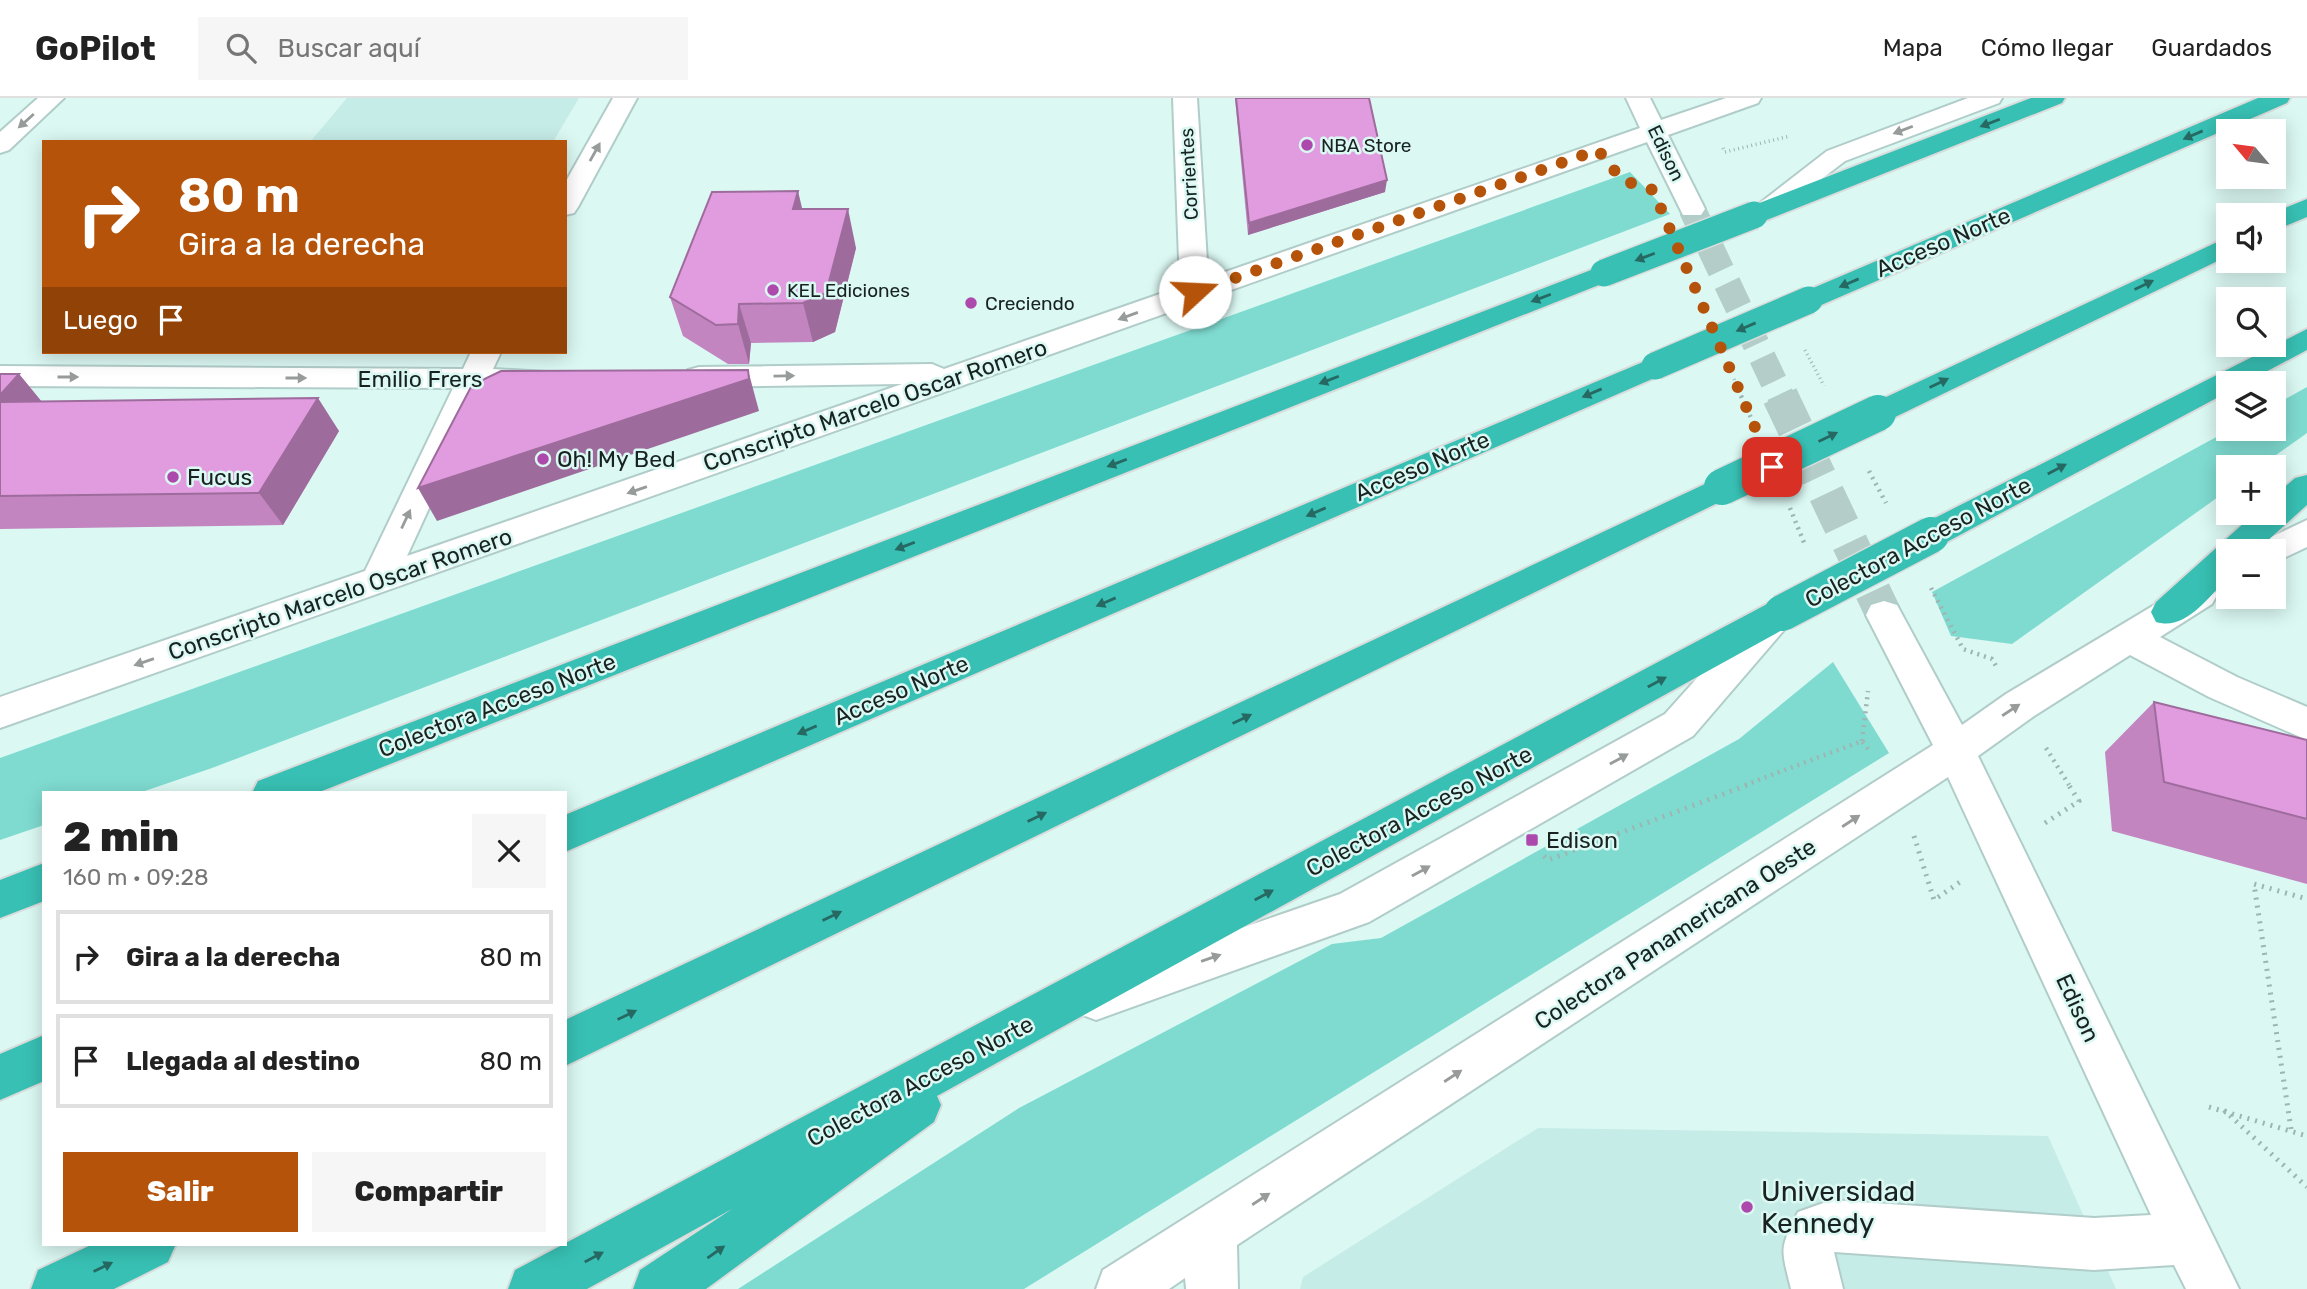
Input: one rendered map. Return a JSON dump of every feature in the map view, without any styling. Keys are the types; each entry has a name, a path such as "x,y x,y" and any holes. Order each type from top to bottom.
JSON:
{"highway":[{"name":"Colectora Acceso Norte","path":"277,791 2053,98"},
{"name":"Acceso Norte","path":"567,833 2278,98"},
{"path":"2286,217 2307,207"},
{"path":"567,1043 2216,251"},
{"name":"Colectora Acceso Norte","path":"534,1289 1777,617 2307,338"},
{"path":"2247,539 2307,486"},
{"path":"2169,612 2216,568"},
{"path":"0,878 42,866"},
{"path":"0,899 42,883"},
{"path":"659,1289 716,1252 1031,1021"},
{"path":"0,1077 42,1059"},
{"path":"57,1289 146,1246"}],"street":[{"path":"0,145 52,98"},
{"path":"567,203 625,98"},
{"name":"Corrientes","path":"1185,98 1195,292"},
{"name":"Edison","path":"1639,98 1692,209"},
{"name":"Conscripto Marcelo Oscar Romero","path":"0,713 1749,98"},
{"path":"1757,214 1836,156 1990,98"},
{"path":"378,581 478,366"},
{"name":"Emilio Frers","path":"0,376 478,366 567,378"},
{"path":"677,377 966,373"},
{"path":"2286,544 2307,532"},
{"name":"Colectora Panamericana Oeste","path":"1122,1289 1899,790 1954,748 2216,585"},
{"name":"Edison","path":"1884,615 1954,748 2213,1289"},
{"path":"1031,1021 1354,908 1679,725 1777,617"},
{"path":"2130,638 2223,687 2307,724"},
{"path":"1817,1289 1807,1250 1816,1230 1832,1226 2094,1244 2189,1238"},
{"path":"1211,1231 1212,1289"}],"path":[{"path":"1704,113 1725,152 1791,136"},
{"path":"1734,379 1756,429"},
{"path":"1788,504 1810,554"},
{"path":"1862,741 1869,692 1863,680"},
{"path":"2291,1129 2254,884 2307,899"},
{"path":"2209,1107 2291,1129 2307,1136"},
{"path":"2224,1110 2307,1187"}],"shaded area":[{"path":"347,98 579,98 554,140 312,140"},
{"path":"1630,172 1670,214 212,768 145,791 42,791 42,826 0,840 0,758"},
{"path":"2307,387 2307,433 2276,455 2216,455 2216,499 2012,644 1951,636 1932,592 2216,437 2216,441 2286,441 2286,399"},
{"path":"1833,662 1889,753 1024,1289 738,1289 1019,1108 1332,944 1381,938 1739,739"},
{"name":"Universidad Kennedy","path":"1538,1128 2048,1136 2116,1289 1300,1289 1303,1277"}],"building":[{"name":"NBA Store","path":"1236,98 1369,98 1387,180 1249,223"},
{"path":"798,191 793,209 848,209 826,293 803,303 739,304 738,324 716,325 670,297 712,192"},
{"path":"748,370 749,379 418,488 472,385 501,371"},
{"path":"0,374 19,374 0,395"},
{"path":"318,398 259,493 0,496 0,402"},
{"path":"2154,702 2307,740 2307,819 2164,782"}],"tunnel":[{"path":"1692,209 1781,397"},
{"path":"1780,396 1884,615"}],"place":[{"name":"NBA Store","path":"1307,145"},
{"name":"KEL Ediciones","path":"773,290"},
{"name":"Creciendo","path":"971,303"},
{"name":"Oh! My Bed","path":"543,459"},
{"name":"Fucus","path":"173,477"},
{"name":"Edison","path":"1532,840"},
{"name":"Universidad Kennedy","path":"1747,1207"}],"route":[{"path":"1195,292 1598,150 1622,180 1653,190 1772,467"}]}
